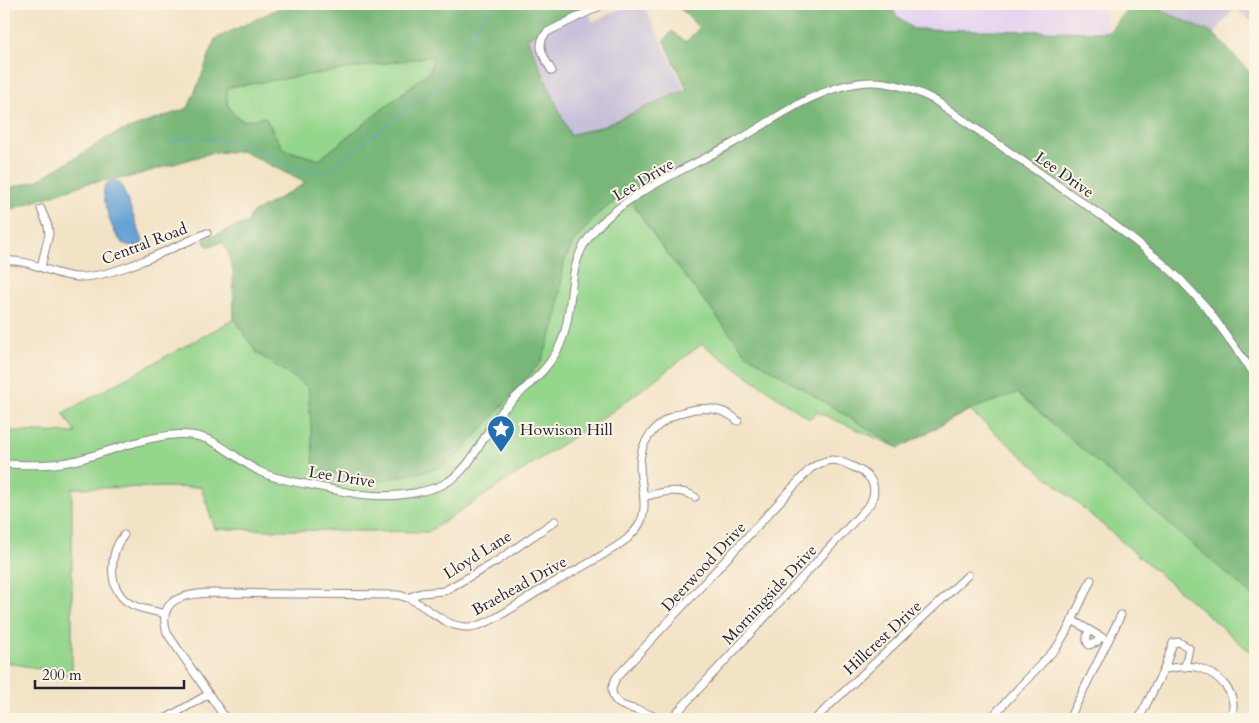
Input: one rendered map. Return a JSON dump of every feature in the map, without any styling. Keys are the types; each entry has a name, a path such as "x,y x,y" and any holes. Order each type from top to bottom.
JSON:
{"street":[{"path":"552,72 540,49 542,37 547,32 604,4"},
{"name":"Lee Drive","path":"4,464 27,465 69,462 158,438 187,434 216,443 253,468 273,477 355,495 396,496 439,487 463,470 502,412 553,358 566,328 573,273 577,258 584,244 599,225 642,192 734,143 802,102 832,90 867,82 899,85 936,101 1135,240 1179,278 1201,301 1217,320 1255,375"},
{"path":"41,209 49,234 41,267"},
{"name":"Central Road","path":"4,261 25,262 69,276 101,275 207,233"},
{"name":"Braehead Drive","path":"165,614 178,598 201,594 398,595 410,597 451,624 471,626 486,621 625,540 639,524 644,507 640,472 641,453 647,440 659,427 680,412 694,408 724,413 738,421"},
{"name":"Deerwood Drive","path":"660,719 625,707 616,701 612,688 616,678 810,469 826,461 838,461 861,469 873,481"},
{"name":"Morningside Drive","path":"671,719 864,513 873,499 873,481"},
{"path":"644,497 678,490 695,497"},
{"name":"Lloyd Lane","path":"410,597 421,593 444,590 497,561 555,521"},
{"path":"124,535 116,547 114,555 113,570 118,592 131,604 165,614 165,625 170,638 226,719"},
{"name":"Hillcrest Drive","path":"815,719 968,575"},
{"path":"990,719 1056,647 1072,620 1091,580"},
{"path":"1069,719 1121,615"},
{"path":"1072,620 1108,641"},
{"path":"1089,630 1086,638 1090,645 1097,642 1100,636"},
{"path":"1139,719 1164,670 1173,642 1179,642 1189,648 1185,667"},
{"path":"1164,670 1194,666 1206,671 1227,687 1233,703 1230,719"},
{"path":"165,719 209,694"}],"shaded area":[{"path":"631,4 643,4 685,90 601,127 570,135 527,38 585,5 593,22"},
{"path":"893,4 1103,4 1109,32 913,29 895,13"},
{"path":"1150,4 1255,4 1255,24 1235,8 1214,34"}],"green space":[{"path":"287,4 587,4 527,38 570,135 601,127 687,89 664,41 672,31 686,42 699,28 679,7 672,7 669,4 892,4 895,14 913,29 1109,32 1128,7 1154,7 1214,34 1255,78 1255,598 1017,393 969,410 899,448 746,354 659,243 626,193 599,213 573,243 564,263 556,322 541,362 462,452 439,468 380,481 314,470 308,387 257,353 234,319 233,272 228,252 224,244 208,246 204,243 205,239 248,222 251,214 306,183 242,151 211,153 130,177 88,183 4,212 4,189 37,181 114,134 188,108 215,39","holes":["433,56 430,71 319,160 283,149 265,117 244,121 232,113 227,100 227,90 230,87"]},
{"path":"433,55 430,71 319,160 283,149 265,117 244,121 232,113 228,105 227,90 230,87"},
{"path":"688,89 1255,290 1255,656 969,410 899,448 817,412 809,419 702,344 613,411 428,532 215,529 201,487 72,488 72,675 4,662 4,431 76,433 63,413 570,135 601,127"}],"water":[{"path":"112,181 119,182 123,189 143,241 141,246 126,245 119,239 113,229 104,196 105,185"}],"waterway":[{"path":"170,142 198,137 244,143 290,167 325,173 442,82 491,4"}],"place":[{"name":"Howison Hill","path":"501,453"}]}
